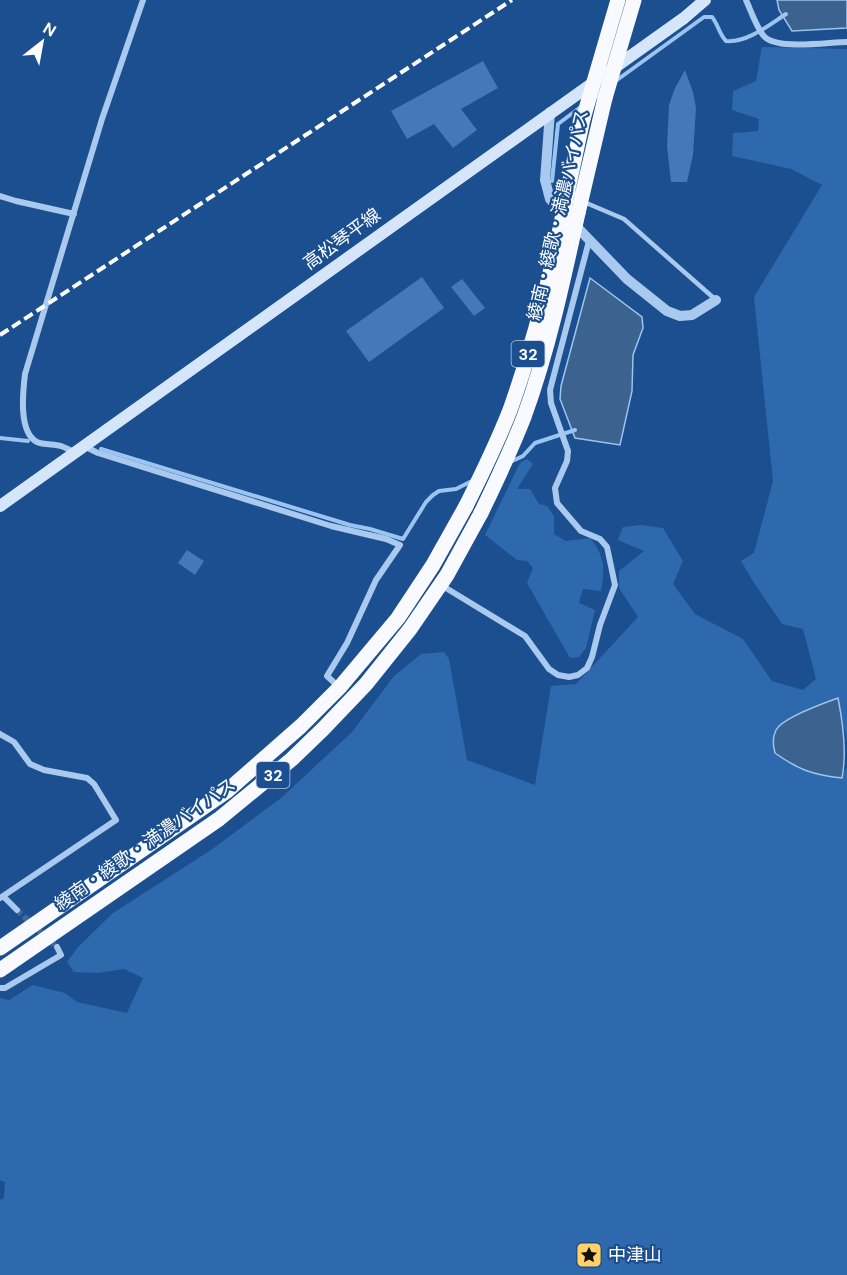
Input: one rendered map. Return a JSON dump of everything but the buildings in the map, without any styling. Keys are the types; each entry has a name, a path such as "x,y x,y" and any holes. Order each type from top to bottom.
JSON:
{"highway":[{"name":"綾南・綾歌・満濃バイパス","path":"0,948 227,790 265,759 340,687 398,618 433,565 495,447 527,359 546,287 583,119 618,0"},
{"name":"綾南・綾歌・満濃バイパス","path":"0,970 219,819 292,759 366,684 410,629 441,585 481,513 510,453 541,365 606,98 633,0"}],"main road":[{"name":"高松琴平線","path":"0,506 684,18 705,0"}],"street":[{"path":"143,0 102,119 25,374 22,398 24,420 31,436 37,442 98,453 331,526 400,544 376,580 347,643 327,676 340,687"},
{"path":"746,0 761,30 769,40 778,43 847,42"},
{"path":"550,112 545,180 550,199 627,279 667,311 680,316 692,315 716,300"},
{"path":"0,196 74,214"},
{"path":"441,585 525,636 549,669 558,675 569,677 578,675 586,668 592,657 600,625 615,585 607,547 600,539 581,531 557,503 555,488 567,461 568,451 550,403 550,390 590,239"},
{"path":"0,734 14,742 30,764 44,770 87,778 94,784 116,820 1,897 17,910"},
{"path":"0,988 5,988 61,955 57,947"}],"lane":[{"path":"580,207 624,219 716,300"}],"shaded area":[{"path":"777,0 847,0 847,28 792,31 779,10"},
{"path":"762,47 847,49 847,740 837,698 841,777 847,767 847,1275 0,1275 0,1200 4,1198 5,1182 0,1180 0,998 9,1000 33,985 65,993 77,1002 127,1013 143,978 124,969 98,973 74,972 67,962 78,947 113,913 211,850 281,798 352,732 394,676 421,654 444,652 449,659 467,760 535,785 551,686 576,684 638,617 619,588 619,571 644,551 618,540 623,527 642,525 663,528 683,561 673,584 695,614 743,639 772,681 803,690 816,679 803,629 782,624 741,561 754,553 773,481 754,297 822,185 791,169 732,156 733,133 758,131 759,119 732,110 733,91 756,81"},
{"path":"590,278 642,317 643,328 633,355 632,391 620,445 575,438 560,399 561,386"},
{"path":"527,459 533,464 517,489 530,489 539,504 547,506 554,516 554,534 566,541 590,538 599,551 603,563 601,591 583,589 579,603 595,610 586,648 579,657 570,658 527,583 533,568 527,561 517,560 485,535 520,463"},
{"path":"838,698 844,738 842,778 807,771 775,753 774,736 780,725 804,711"}],"waterway":[{"path":"617,80 704,17 712,17 726,41 734,41 758,32 786,14"},
{"path":"552,181 558,124 582,106"},
{"path":"510,462 523,456 535,443 575,430"},
{"path":"0,438 28,441"},
{"path":"101,449 403,539 426,502 433,495 439,491 456,489 474,480"}],"tunnel":[{"path":"17,910 57,947"}],"railway":[{"path":"0,335 512,0"}],"place":[{"name":"中津山","path":"589,1255"}]}
